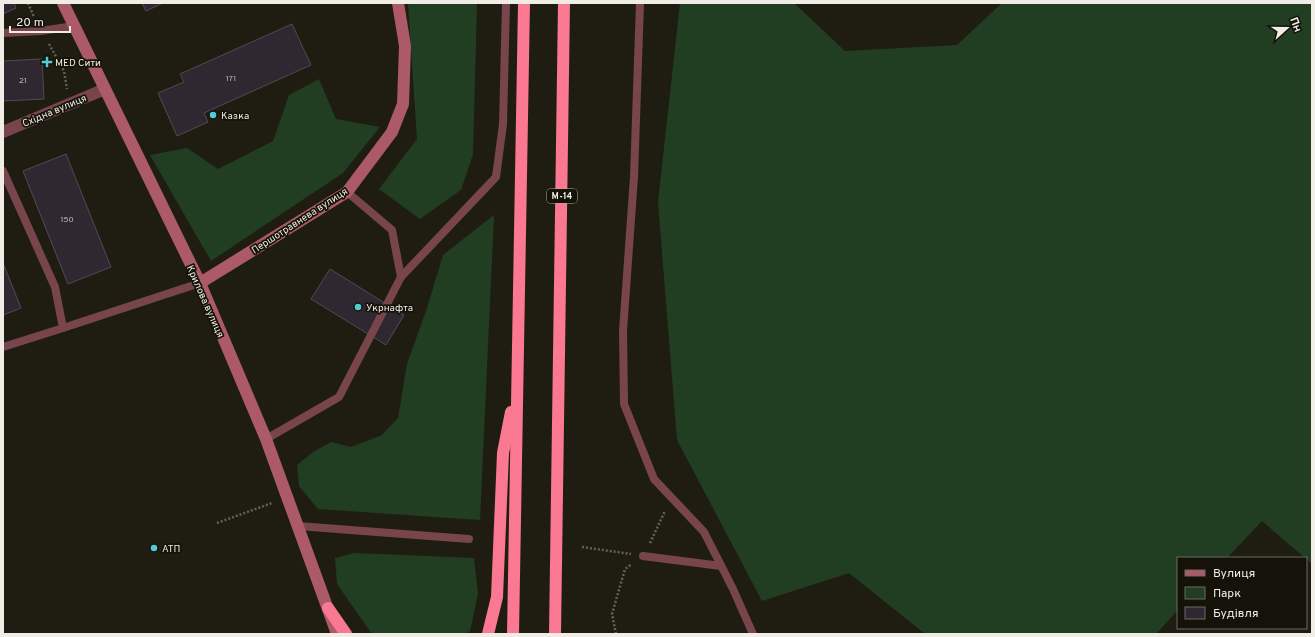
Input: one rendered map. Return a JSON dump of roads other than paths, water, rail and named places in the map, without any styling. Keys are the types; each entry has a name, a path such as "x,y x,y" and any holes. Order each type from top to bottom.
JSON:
{"highway":[{"path":"513,634 524,3"},
{"name":"М-14","path":"555,634 564,3"},
{"path":"488,634 497,597 503,453 517,386"},
{"path":"328,608 346,634"}],"street":[{"name":"Крилова вулиця","path":"63,3 200,283 266,439 337,634"},
{"name":"Першотравнева вулиця","path":"200,283 346,192 392,132 403,104 405,46 398,3"},
{"name":"Східна вулиця","path":"3,132 105,89"}],"lane":[{"path":"266,439 339,397 401,277 496,177 503,124 506,3"},
{"path":"640,3 634,177 623,331 624,404 654,479 704,532 733,589 753,634"},
{"path":"3,33 41,31 74,26"},
{"path":"3,171 55,287 63,328"},
{"path":"346,192 392,230 401,277"},
{"path":"3,347 200,283"},
{"path":"298,526 469,539"},
{"path":"643,556 721,566"}],"place":[{"name":"MED Сити","path":"47,62"},
{"name":"Казка","path":"213,115"},
{"name":"Укрнафта","path":"358,307"},
{"name":"АТП","path":"154,548"}]}
